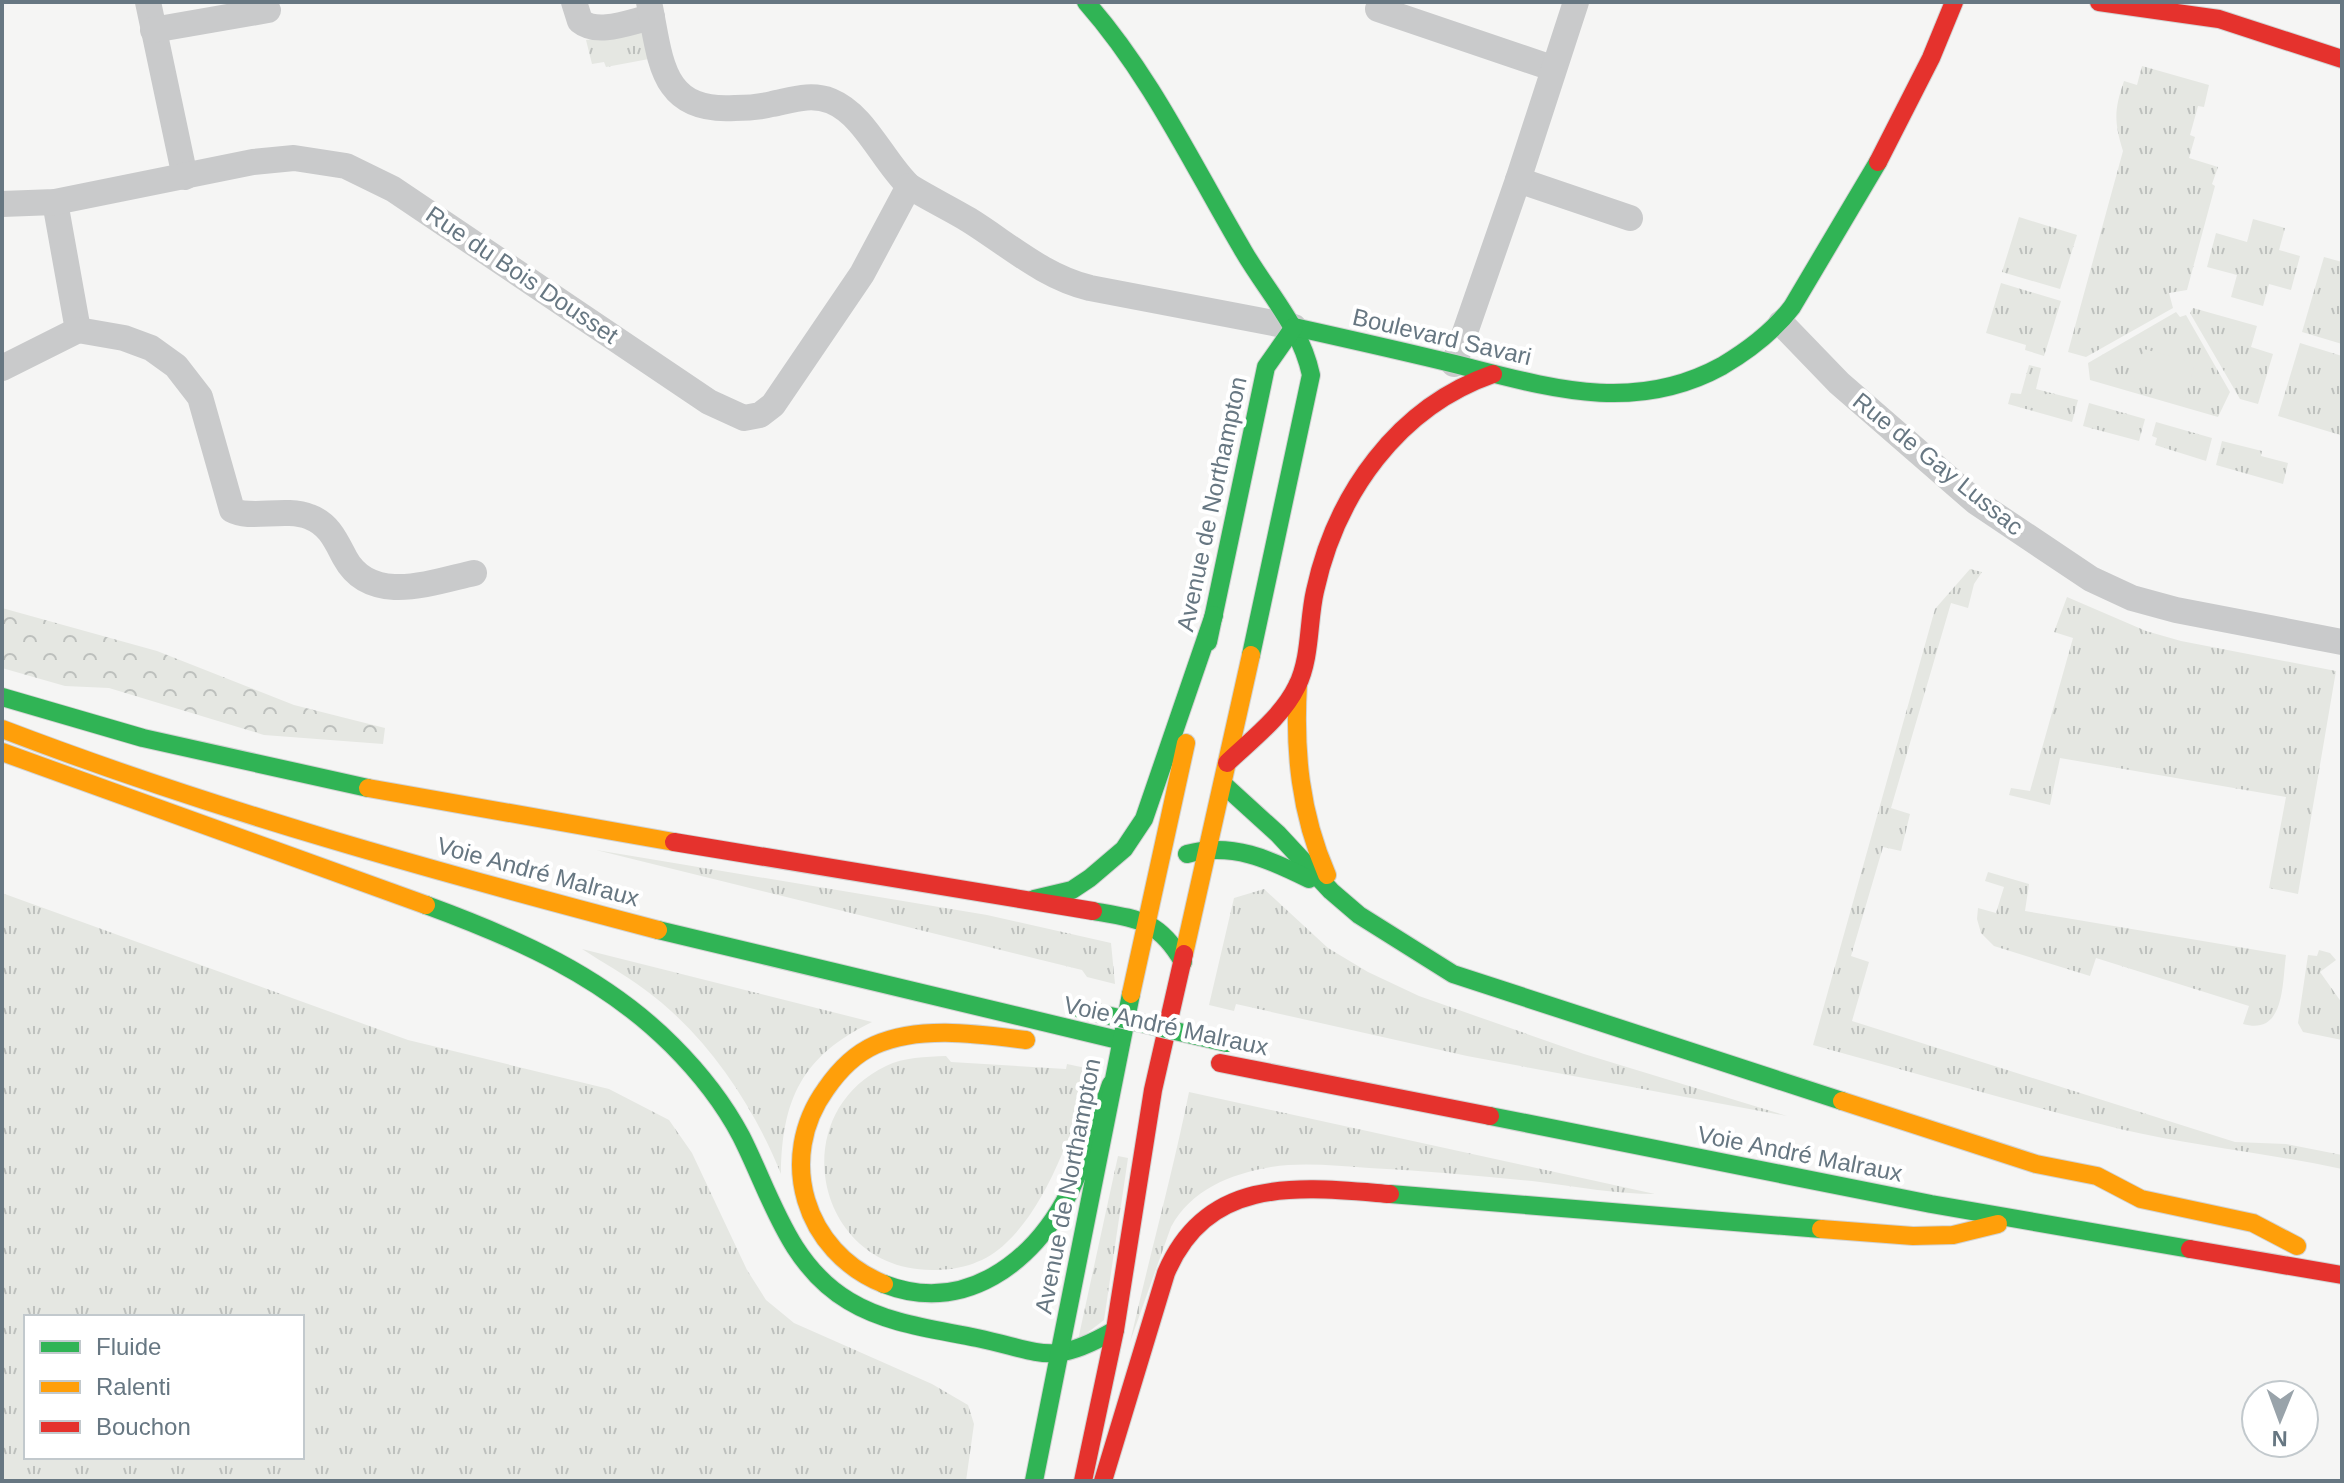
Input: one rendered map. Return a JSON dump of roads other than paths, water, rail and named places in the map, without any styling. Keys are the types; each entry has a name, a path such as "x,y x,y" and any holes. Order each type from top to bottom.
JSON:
{"street":[{"path":"148,2 185,177"},
{"path":"574,2 580,21 592,27 607,27 651,10 667,79 687,101 717,109 758,107 810,97 829,100 845,109 858,120 909,186 968,220 1039,268 1064,280 1090,288 1294,327"},
{"path":"1083,1481 1115,1330 1153,1090 1311,375 1308,353 1294,327 1248,260 1139,65 1117,35 1086,2"},
{"path":"1454,364 1576,2"},
{"name":"Boulevard Savari","path":"1867,183 1880,136 1936,2"},
{"name":"Boulevard Savari","path":"1294,327 1592,395 1652,393 1712,374 1781,323 1867,183 1918,85 1954,2"},
{"name":"Boulevard Savari","path":"1867,183 1914,120 1972,2"},
{"path":"2099,2 2219,19 2342,59"},
{"path":"1378,9 1552,68"},
{"path":"153,30 268,10"},
{"name":"Rue du Bois Dousset","path":"2,204 55,202 253,162 294,158 330,162 360,171 393,189 709,402 744,418 760,415 779,397 862,274 909,186"},
{"path":"1518,180 1630,218"},
{"path":"55,202 78,330"},
{"name":"Rue de Gay Lussac","path":"1781,323 1839,383 1993,516 2091,579 2132,598 2176,610 2342,642"},
{"name":"Avenue de Northampton","path":"1034,1481 1111,1084 1266,367 1294,327"},
{"path":"2,368 78,330 137,342 164,357 186,376 205,408 227,501 237,513 287,511 315,519 332,535 351,567 368,581 382,586 405,587 474,573"},
{"path":"1335,894 1305,817 1295,747 1298,684 1322,564 1341,511 1388,443 1414,417 1459,386 1493,374"},
{"path":"1022,900 1072,890 1124,849 1144,819 1158,784 1214,615"},
{"path":"1227,763 1278,712 1298,684"},
{"path":"2,697 143,738 321,779 563,823 1120,916 1167,933 1183,962"},
{"name":"Voie André Malraux","path":"2,727 328,820"},
{"name":"Voie André Malraux","path":"2,727 112,771 255,818 551,902 1098,1051 1114,1039 1179,1054"},
{"path":"2,752 496,932 585,976 623,1001 673,1046 703,1081 739,1131 801,1256 836,1293 864,1309 888,1318 1060,1354 1088,1345 1115,1330"},
{"path":"1223,784 1359,915 1453,974 2036,1164 2097,1176 2141,1199 2253,1223 2305,1247 2160,1222"},
{"path":"1159,864 1209,847 1247,852 1274,861 1335,894"},
{"name":"Voie André Malraux","path":"1072,1007 1235,1044"},
{"path":"1064,1041 917,1036 888,1040 851,1060 823,1088 810,1112 804,1132 801,1174 805,1201 817,1230 830,1249 853,1271 894,1291 926,1295 958,1292 982,1283 1030,1248 1070,1194 1111,1084"},
{"name":"Voie André Malraux","path":"1213,1062 2014,1219 2342,1275"},
{"name":"Voie André Malraux","path":"1649,1129 1820,1163"},
{"path":"1103,1481 1170,1264 1198,1225 1233,1200 1268,1189 1318,1188 1913,1236 1953,1235 2014,1219"}]}
